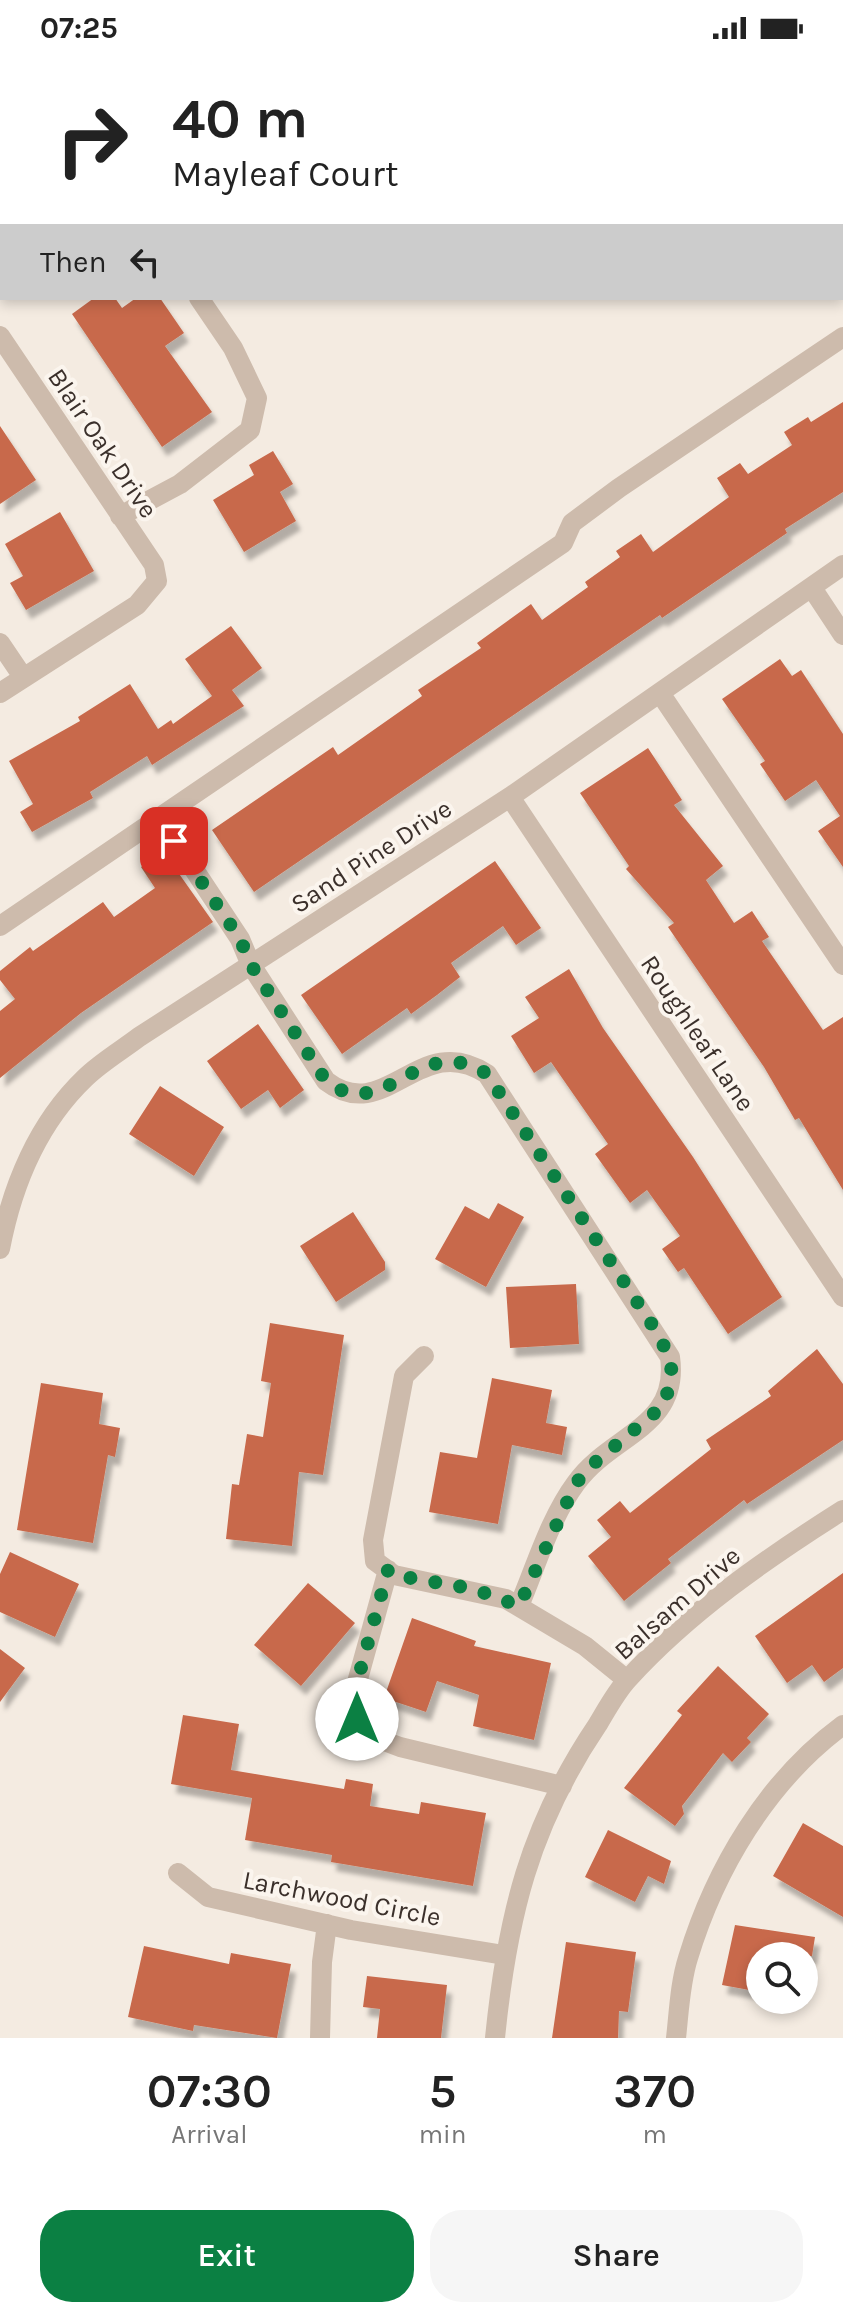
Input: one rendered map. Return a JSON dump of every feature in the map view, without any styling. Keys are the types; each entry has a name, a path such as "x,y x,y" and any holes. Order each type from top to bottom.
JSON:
{"street":[{"path":"120,516 180,484 250,430 257,398 233,348 200,300"},
{"name":"Blair Oak Drive","path":"0,336 154,565 157,581 137,605 23,677"},
{"path":"0,926 563,543 572,523 619,488 843,337"},
{"name":"Sand Pine Drive","path":"0,1249 12,1201 32,1151 51,1117 86,1077 251,965 510,797 843,565"},
{"path":"812,588 843,635"},
{"path":"0,643 23,677 0,693"},
{"path":"660,693 843,965"},
{"name":"Roughleaf Lane","path":"510,797 843,1297"},
{"path":"160,818 240,939 251,965 326,1081 338,1090 370,1093 432,1063 452,1060 471,1063 487,1074 643,1310 670,1357 671,1389 664,1405 592,1465 576,1483 519,1606"},
{"path":"424,1356 404,1376 373,1540 375,1561 394,1575 474,1589 519,1606 585,1646 627,1680"},
{"name":"Balsam Drive","path":"495,2038 504,1955 520,1882 579,1752 627,1680 753,1570 843,1510"},
{"path":"388,1570 353,1697 357,1719 371,1736 400,1747 562,1786"},
{"path":"676,2038 687,1961 710,1897 740,1840 774,1791 843,1725"},
{"name":"Larchwood Circle","path":"178,1873 208,1897 327,1924 504,1955"},
{"path":"320,2038 322,1962 327,1924"}],"building":[{"path":"91,300 116,300 122,308 133,300 161,300 184,333 165,346 212,412 162,447 72,314"},
{"path":"843,402 843,492 785,529 787,533 662,618 660,615 254,892 212,830 333,747 338,755 422,696 418,690 481,648 477,643 531,604 542,620 588,587 585,582 620,557 616,551 641,534 653,552 729,497 717,478 740,463 748,474 792,445 784,432 808,417 811,422"},
{"path":"0,426 36,480 0,504"},
{"path":"273,451 293,484 280,492 296,521 244,552 213,500 254,475 249,465"},
{"path":"60,512 94,571 26,610 10,583 23,576 5,544"},
{"path":"231,626 262,668 232,690 244,706 152,765 147,756 90,792 93,798 32,832 20,812 33,804 9,761 80,721 78,717 130,684 158,729 171,720 173,724 212,696 185,659"},
{"path":"780,659 792,676 801,670 843,734 843,867 818,831 840,816 816,780 785,801 760,764 765,761 722,699"},
{"path":"648,748 682,800 674,805 723,866 706,880 734,923 752,911 769,937 762,941 823,1030 843,1017 843,1190 799,1118 795,1120 764,1067 668,927 674,923 626,869 629,866 580,793"},
{"path":"163,851 213,922 81,1013 0,1078 0,1011 15,999 0,980 0,971 30,947 33,951 103,902 114,917 155,888 141,867"},
{"path":"495,861 541,928 516,945 503,926 451,963 460,977 411,1014 407,1008 342,1054 301,995"},
{"path":"569,969 603,1028 693,1157 782,1297 728,1334 684,1268 678,1272 662,1249 680,1236 647,1190 630,1203 595,1154 608,1144 551,1062 534,1073 511,1036 539,1018 525,997"},
{"path":"258,1024 304,1090 280,1108 268,1090 241,1109 207,1061"},
{"path":"160,1086 224,1127 194,1176 129,1134"},
{"path":"498,1203 524,1217 486,1287 435,1259 465,1206 489,1219"},
{"path":"353,1212 385,1262 385,1270 336,1302 300,1246"},
{"path":"576,1284 579,1344 510,1348 506,1287"},
{"path":"270,1323 344,1335 323,1475 299,1472 292,1546 226,1539 232,1484 239,1485 247,1434 263,1437 271,1383 261,1381"},
{"path":"817,1349 843,1384 843,1440 747,1504 744,1500 668,1559 671,1563 624,1601 588,1556 611,1537 597,1520 620,1501 630,1513 711,1449 706,1440 771,1396 768,1391"},
{"path":"492,1378 552,1390 546,1423 567,1427 562,1455 512,1445 498,1524 429,1512 440,1452 477,1458"},
{"path":"41,1383 103,1393 99,1424 120,1428 115,1457 108,1455 93,1543 17,1530"},
{"path":"10,1552 79,1584 55,1637 0,1612 0,1574"},
{"path":"843,1573 843,1668 824,1682 812,1665 787,1683 755,1636"},
{"path":"308,1583 355,1623 301,1686 254,1645"},
{"path":"412,1618 476,1641 474,1646 551,1663 534,1740 473,1726 479,1695 437,1681 426,1712 384,1698"},
{"path":"0,1649 25,1668 0,1702"},
{"path":"718,1666 769,1714 747,1738 751,1742 732,1762 723,1753 682,1806 684,1814 675,1826 624,1788 682,1715 677,1711"},
{"path":"183,1715 239,1724 231,1770 344,1789 346,1779 373,1784 370,1806 419,1814 421,1802 486,1813 473,1886 331,1862 332,1855 245,1840 252,1798 171,1784"},
{"path":"803,1823 843,1846 843,1917 773,1876"},
{"path":"608,1830 671,1861 664,1884 648,1876 635,1902 585,1877"},
{"path":"735,1925 815,1937 814,1942 746,1942 746,1989 722,1985"},
{"path":"566,1942 636,1952 628,2012 619,2011 618,2038 552,2038"},
{"path":"144,1946 229,1964 231,1953 291,1964 277,2038 194,2025 193,2031 128,2017"},
{"path":"367,1976 447,1985 441,2038 377,2038 380,2009 363,2007"}],"route":[{"path":"174,841 240,939 251,965 326,1081 338,1090 356,1095 370,1093 432,1063 452,1060 471,1063 487,1074 524,1134 578,1210 670,1357 671,1389 664,1405 592,1465 576,1483 562,1506 519,1606 474,1589 394,1575 388,1570 353,1697 357,1719"}]}
